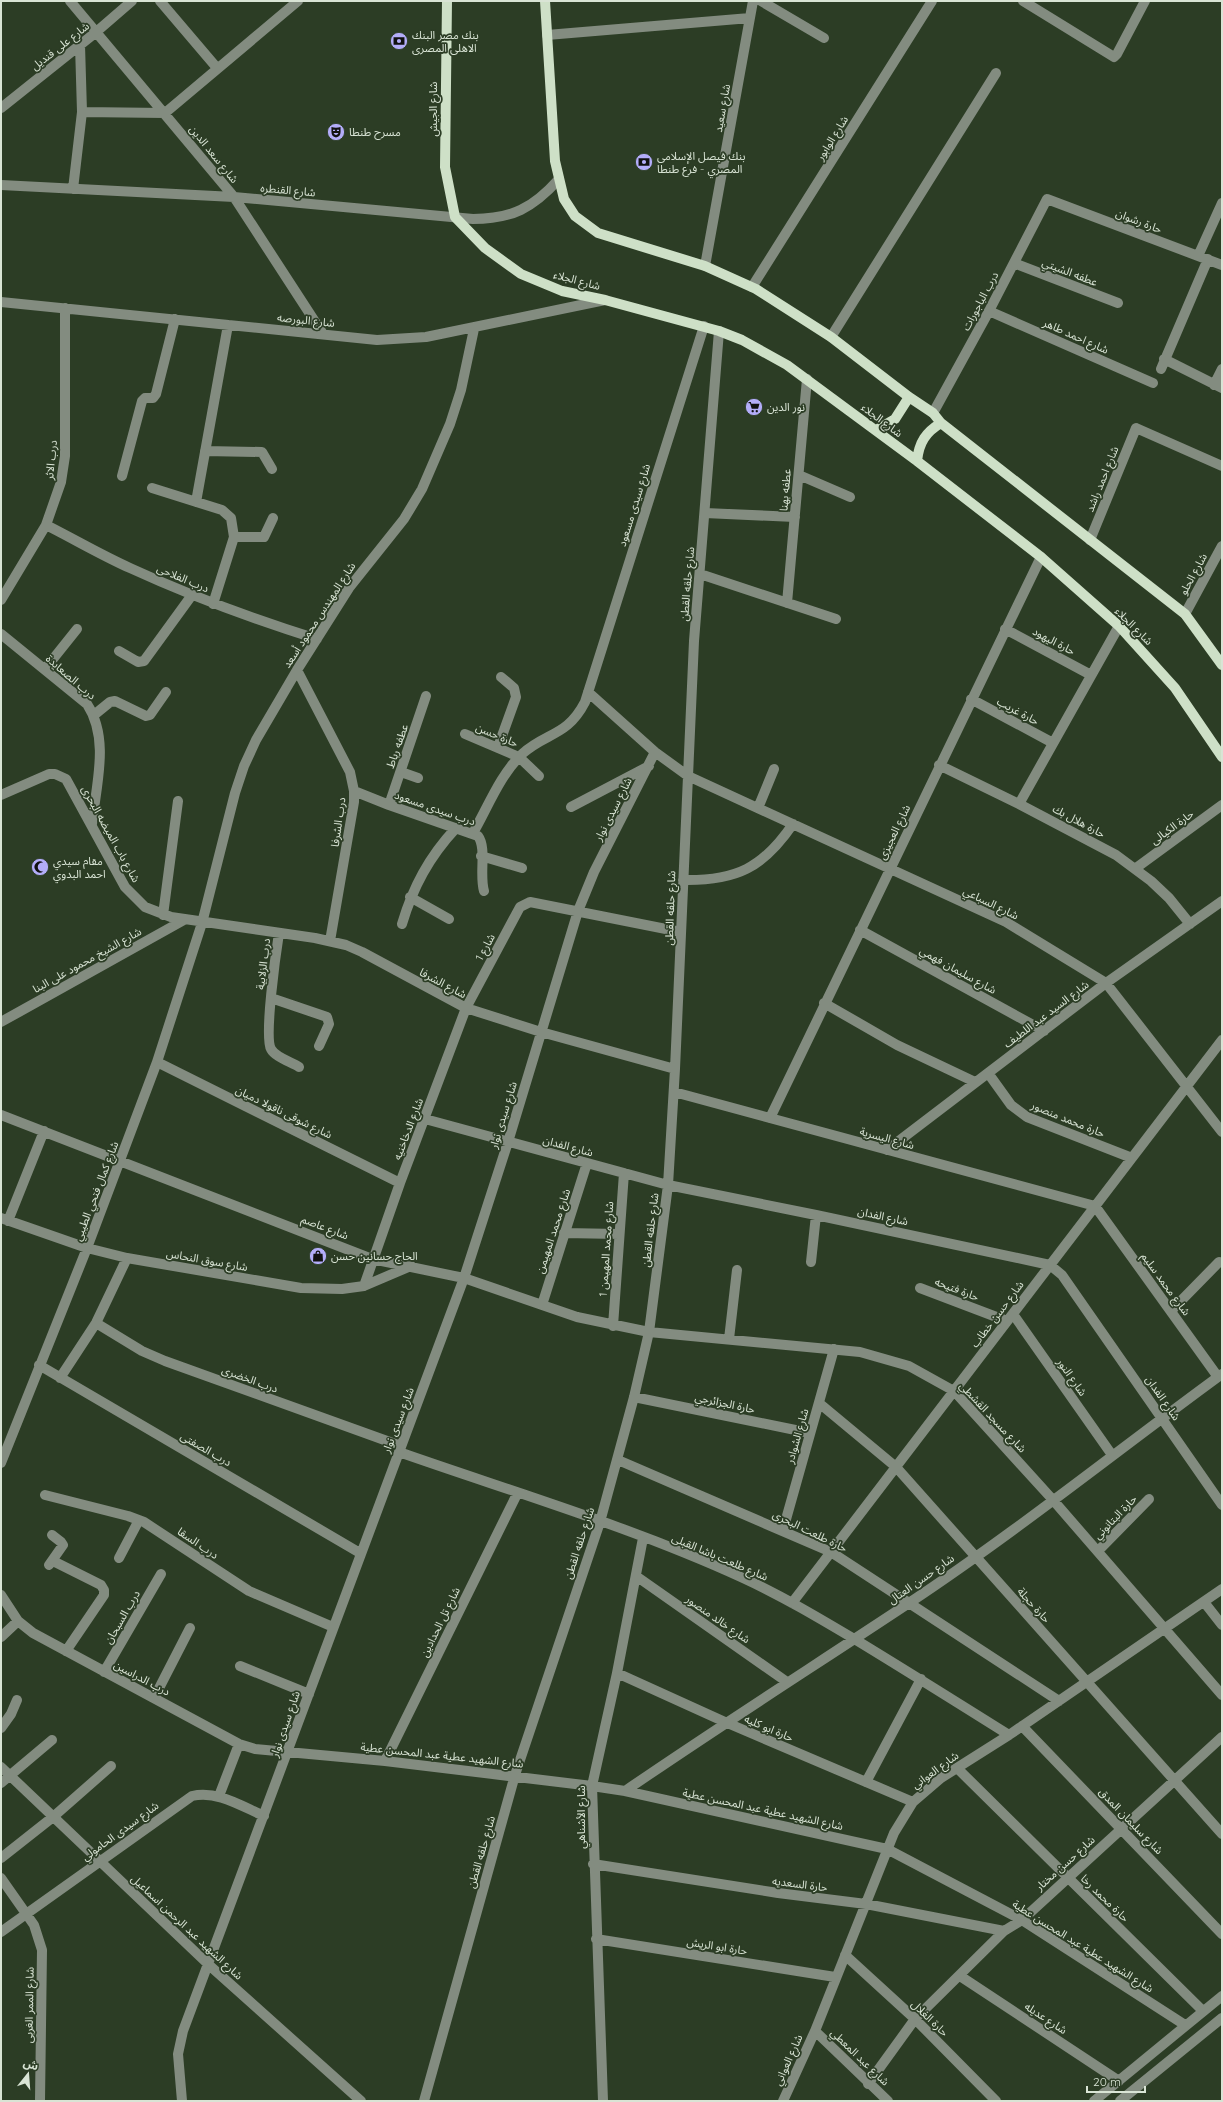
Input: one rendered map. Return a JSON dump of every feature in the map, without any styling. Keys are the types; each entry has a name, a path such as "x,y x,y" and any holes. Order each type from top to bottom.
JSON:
{"main road":[{"name":"شارع الجيش","path":"447,1 445,167 455,217"},
{"path":"545,1 555,162 564,199 575,216 598,233 705,266 752,288 783,305 832,337 909,397 933,413 941,423 1185,614 1222,665"},
{"name":"شارع الجلاء","path":"455,217 485,248 521,274 562,291 605,300 719,331 765,352 807,379 917,461 1041,557 1119,626 1174,688 1222,757"},
{"path":"876,430 895,419 909,397"},
{"path":"917,461 918,449 923,438 931,429 941,423"}],"street":[{"name":"شارع سعد الدين","path":"70,1 95,33 165,113 234,197 323,334"},
{"name":"شارع على قنديل","path":"1,108 95,33 132,1"},
{"path":"160,1 217,68"},
{"path":"82,112 165,113 298,1"},
{"name":"شارع سعيد","path":"705,266 753,1"},
{"path":"761,1 824,38"},
{"name":"شارع الوابور","path":"752,288 932,1"},
{"path":"1023,1 1114,57 1145,1"},
{"path":"547,35 750,18"},
{"path":"73,189 82,112 80,45"},
{"path":"832,337 996,73"},
{"name":"شارع القنطره","path":"1,185 234,197 455,217 493,219 512,214 535,202 546,194 559,179"},
{"name":"حارة رشوان","path":"1047,199 1222,265"},
{"name":"درب الباجورات","path":"933,413 989,311 1047,199"},
{"path":"1222,203 1163,364 1218,387 1222,369"},
{"name":"عطفه الشيتي","path":"1014,263 1118,303"},
{"name":"شارع البورصه","path":"1,302 377,340 426,337 474,329 605,300"},
{"name":"درب الاثر","path":"1,600 46,525 61,482 65,456 65,308"},
{"name":"شارع احمد طاهر","path":"989,311 1153,384"},
{"path":"122,476 142,401 145,398 153,398 156,394 175,319"},
{"path":"196,502 228,325"},
{"name":"شارع سيدى مسعود","path":"473,833 508,771 519,757 574,721 588,692 704,326"},
{"name":"شارع المهندس محمود أسعد","path":"202,923 235,793 244,766 256,740 297,670 349,588 404,519 422,489 450,424 461,390 474,329"},
{"name":"شارع حلقه القطن","path":"424,2101 515,1775 600,1522 618,1460 649,1332 668,1186 674,1092 694,641 719,331"},
{"name":"عطفه بهنا","path":"787,603 807,379"},
{"name":"شارع احمد راشد","path":"1090,540 1136,428 1222,466"},
{"path":"205,451 262,452 272,469"},
{"path":"798,475 850,497"},
{"path":"152,488 222,510 230,518 234,537 213,604"},
{"path":"705,513 795,517"},
{"path":"234,537 264,537 273,518"},
{"name":"درب الفلاحى","path":"46,525 128,568 213,604 317,639"},
{"name":"شارع الحلو","path":"1185,614 1222,546"},
{"name":"شارع العجيزى","path":"770,1118 824,1003 1041,557"},
{"path":"700,574 836,619"},
{"path":"119,651 138,662 144,660 192,595"},
{"path":"1019,804 1119,626"},
{"path":"45,669 76,629"},
{"name":"حارة اليهود","path":"1005,629 1091,675"},
{"name":"درب الصعايدة","path":"1,634 87,704 94,715 101,744 92,824"},
{"name":"درب الشرفا","path":"297,670 350,772 354,791 354,802 330,941"},
{"path":"498,747 516,694 514,688 501,677"},
{"path":"94,715 110,702 114,701 146,716 150,715 166,692"},
{"name":"شارع السباعي","path":"588,692 655,752 688,776 1006,922 1106,983 1187,1085 1222,1132"},
{"name":"عطفه رباط","path":"389,805 426,696"},
{"name":"حارة غريب","path":"971,699 1053,743"},
{"name":"حارة حسن","path":"466,734 519,757 539,776"},
{"name":"شارع سيدى نوار","path":"182,2101 178,2070 179,2048 183,2031 289,1752 360,1553 464,1278 508,1142 578,911 594,872 655,752"},
{"name":"حارة هلال بك","path":"939,765 1094,842 1136,868 1169,898 1190,924"},
{"path":"571,807 649,766"},
{"path":"758,808 774,769"},
{"path":"401,772 418,778"},
{"name":"شارع باب الميضه البحرى","path":"1,795 49,774 61,776 70,784 125,887 145,906 163,915 202,923"},
{"name":"درب سيدى مسعود","path":"354,791 389,805 473,833 480,839 480,877 484,891"},
{"path":"163,915 178,801"},
{"name":"حارة الكيالى","path":"1136,868 1222,805"},
{"path":"683,880 716,879 735,875 758,863 778,846 793,824"},
{"path":"402,924 410,897 430,860 456,828"},
{"path":"481,856 522,868"},
{"path":"410,897 449,919"},
{"name":"شارع السيد عبد اللطيف","path":"887,1150 1106,983 1222,901"},
{"name":"شارع 1","path":"466,1008 520,907 530,902 578,911"},
{"path":"578,911 681,932"},
{"name":"شارع الشيخ محمود على البنا","path":"1,1022 184,920"},
{"name":"شارع الشرفا","path":"202,923 330,941 362,952 466,1008 541,1032 675,1069"},
{"name":"شارع كمال فتحي الطيبي","path":"1,1464 39,1365 87,1248 157,1062 202,923"},
{"name":"شارع سليمان فهمي","path":"860,930 1044,1031"},
{"name":"درب الزلابية","path":"279,933 270,998 270,1046 274,1052 299,1067"},
{"name":"درب الزلابية","path":"270,998 327,1017 329,1024 319,1046"},
{"path":"824,1003 897,1045 976,1082"},
{"name":"شارع الدخاخنيه","path":"364,1286 372,1259 466,1008"},
{"name":"شارع حسن خطاب","path":"792,1603 1222,1040"},
{"name":"شارع شوقى ناقولا دميان","path":"157,1062 400,1183"},
{"name":"حارة محمد منصور","path":"988,1073 1010,1104 1027,1117 1132,1158"},
{"name":"شارع اليسرية","path":"674,1092 1095,1206"},
{"name":"شارع عاصم","path":"1,1115 372,1259 464,1278 542,1305 613,1326 649,1332"},
{"name":"شارع الفدان","path":"425,1119 668,1186 816,1214 1050,1265 1062,1275 1222,1505"},
{"path":"4,1220 44,1131"},
{"name":"شارع محمد المهيمن","path":"542,1305 587,1163"},
{"name":"شارع محمد المهيمن 1","path":"613,1326 624,1173"},
{"name":"شارع محمد سليم","path":"1095,1206 1220,1376"},
{"path":"811,1262 816,1214"},
{"name":"شارع سوق النحاس","path":"4,1220 87,1248 127,1258 301,1288 342,1289 364,1286 379,1281 410,1266"},
{"path":"564,1233 619,1234"},
{"path":"60,1378 96,1323 127,1258"},
{"path":"1171,1311 1219,1262"},
{"path":"729,1339 737,1270"},
{"name":"حارة فتيحه","path":"920,1288 1010,1317"},
{"name":"شارع النور","path":"1010,1317 1112,1455"},
{"name":"درب الخضرى","path":"96,1323 142,1351 165,1361 400,1449"},
{"name":"شارع مسجد القشطي","path":"649,1332 834,1349 885,1358 909,1366 954,1391 1098,1551 1222,1695"},
{"name":"شارع الشوادر","path":"782,1530 834,1349"},
{"name":"درب الصفتى","path":"39,1365 360,1553"},
{"name":"شارع حسن العتال","path":"625,1791 725,1722 909,1603 1053,1500 1220,1376"},
{"name":"حارة الجزائرجي","path":"634,1397 810,1433"},
{"name":"حارة حجلة","path":"819,1403 896,1468 1222,1834"},
{"name":"شارع طلعت باشا القبلى","path":"400,1449 517,1494 600,1522 708,1563 792,1603 853,1638 1009,1735"},
{"name":"حارة طلعت البحرى","path":"618,1460 831,1552 1059,1701"},
{"name":"شارع تل الحدادين","path":"386,1761 517,1494"},
{"name":"درب السقا","path":"45,1495 139,1520 249,1591 333,1627"},
{"name":"حارة البتانوني","path":"1098,1551 1148,1499"},
{"path":"119,1558 139,1520"},
{"path":"52,1535 62,1542 63,1545 51,1563 101,1585 104,1590 104,1595 66,1651"},
{"name":"شارع الأشناهي","path":"603,2101 593,1864 592,1786 617,1673 643,1538"},
{"name":"درب السبحان","path":"104,1672 161,1574"},
{"name":"شارع خالد منصور","path":"636,1576 787,1682"},
{"name":"شارع العواني","path":"783,2101 815,2031 835,1977 866,1904 887,1849 904,1813 913,1802 926,1789 1009,1735 1222,1589"},
{"name":"درب الدراسين","path":"1,1596 18,1621 33,1633 104,1672 239,1744 255,1749 289,1752"},
{"path":"1204,1602 1222,1625"},
{"path":"1,1637 18,1621"},
{"path":"154,1698 190,1628"},
{"path":"240,1666 309,1694"},
{"name":"حارة ابو كليه","path":"617,1673 725,1722 913,1802"},
{"path":"866,1782 921,1680"},
{"path":"1,1728 11,1714 17,1700"},
{"name":"شارع سليمان المدق","path":"1022,1726 1222,1934"},
{"name":"شارع حسن مختار","path":"868,2084 915,2019 936,1996 960,1976 1004,1931 1022,1920 1222,1737"},
{"path":"1,1783 52,1740"},
{"path":"219,1796 239,1744"},
{"name":"شارع الشهيد عطية عبد المحسن عطية","path":"289,1752 515,1775 625,1791 887,1849 1022,1920 1186,2025"},
{"name":"شارع الشهيد عبد الرحمن اسماعيل","path":"1,1766 99,1862 209,1965 361,2101"},
{"path":"1,1858 53,1817 111,1766"},
{"name":"حارة محمد رخا","path":"957,1768 1203,2011"},
{"name":"شارع سيدى الحامولي","path":"1,1932 183,1800 201,1794 219,1796 264,1816"},
{"name":"حارة السعديه","path":"593,1864 778,1894 866,1904 1004,1931"},
{"name":"شارع الممر الغربى","path":"1,1878 34,1926 42,1950 40,2101"},
{"name":"حارة ابو الريش","path":"596,1939 835,1977"},
{"name":"حارة الغلال","path":"845,1955 915,2019 996,2101"},
{"name":"شارع عديله","path":"960,1976 1118,2081"},
{"path":"1094,2101 1222,1996"},
{"path":"1120,2101 1222,2018"},
{"name":"شارع عبد المعطي","path":"815,2031 868,2084 888,2101"}],"place":[{"name":"بنك مصر البنك الاهلى المصرى","path":"399,41"},
{"name":"مسرح طنطا","path":"336,132"},
{"name":"بنك فيصل الإسلامي المصري - فرع طنطا","path":"644,162"},
{"name":"نور الدين","path":"754,407"},
{"name":"مقام سيدي احمد البدوي","path":"40,867"},
{"name":"الحاج حسانين حسن","path":"318,1256"}]}
